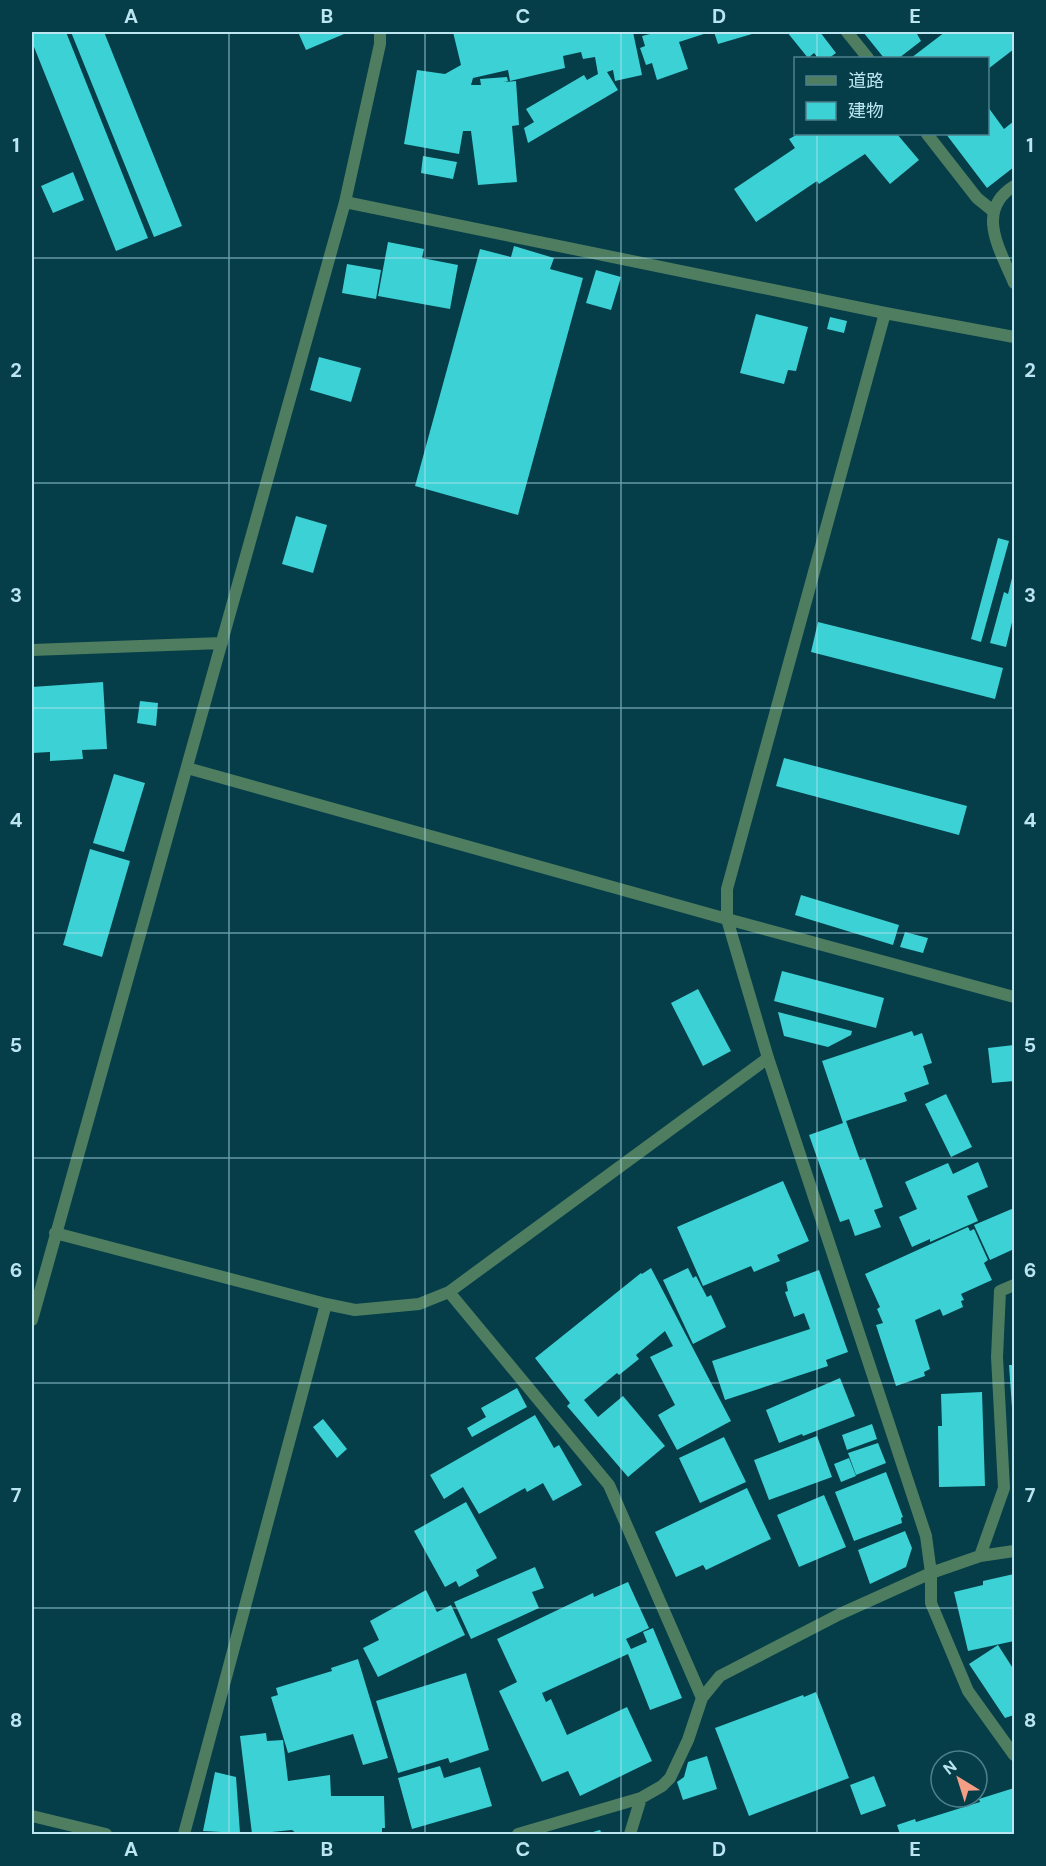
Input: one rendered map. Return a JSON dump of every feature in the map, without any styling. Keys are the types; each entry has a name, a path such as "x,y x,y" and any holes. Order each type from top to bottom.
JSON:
{"street":[{"path":"32,1320 345,202 380,44 380,32"},
{"path":"847,32 867,57"},
{"path":"928,135 977,198 993,211"},
{"path":"1014,186 993,211 994,235 1014,283"},
{"path":"345,202 885,313 1014,337"},
{"path":"885,313 727,889 727,919 768,1058 926,1536 931,1573 931,1603 968,1691 1014,1755"},
{"path":"32,650 222,643"},
{"path":"187,768 1014,997"},
{"path":"55,1233 355,1310 419,1304 449,1292 768,1058"},
{"path":"981,1556 1004,1488 997,1357 999,1302 1000,1291 1014,1285"},
{"path":"449,1292 609,1485 702,1698"},
{"path":"184,1834 326,1304"},
{"path":"518,1834 641,1798 662,1786 670,1778 688,1740 702,1698 720,1676 840,1614 931,1573 981,1556 1014,1551"},
{"path":"630,1834 641,1798"},
{"path":"32,1815 106,1834"}],"building":[{"path":"32,32 66,32 148,238 116,251 32,42"},
{"path":"71,32 104,32 182,226 154,237"},
{"path":"298,32 342,32 344,34 306,50"},
{"path":"453,32 633,32 642,75 615,81 613,70 607,72 618,90 528,143 524,128 534,122 526,109 584,75 587,80 598,74 595,57 583,59 581,52 563,56 565,68 510,81 508,70 473,78 471,85 481,85 480,79 507,77 508,81 504,82 516,81 519,125 512,126 517,182 478,185 471,131 463,131 459,154 404,144 417,70 445,74 461,65"},
{"path":"649,32 710,32 679,42 688,69 657,80 652,63 646,65 640,48 645,46 642,36 650,34"},
{"path":"714,32 751,32 752,34 718,44"},
{"path":"787,32 820,32 836,53 830,57 817,57 814,53 807,57"},
{"path":"863,32 916,32 921,41 900,57 883,57"},
{"path":"945,32 1013,32 1014,49 989,68 989,57 912,57"},
{"path":"989,108 1004,129 1014,121 1014,167 987,188 947,135 989,135"},
{"path":"796,135 898,135 919,160 890,184 865,154 819,184 817,181 756,222 734,189 795,148 789,139"},
{"path":"423,156 457,162 453,179 421,173"},
{"path":"73,172 84,200 53,213 41,186"},
{"path":"388,242 424,249 422,258 458,265 450,309 378,296"},
{"path":"514,246 554,258 550,269 583,278 518,515 415,486 480,249 511,257"},
{"path":"347,264 381,270 376,299 342,293"},
{"path":"596,270 621,277 611,310 586,303"},
{"path":"756,314 808,327 796,371 788,370 784,384 740,373"},
{"path":"830,317 847,321 844,333 827,329"},
{"path":"319,357 361,368 351,402 310,390"},
{"path":"296,516 327,525 313,573 282,564"},
{"path":"998,538 1009,541 981,642 971,639"},
{"path":"1014,570 1014,614 1006,647 990,643 1004,592 1008,594"},
{"path":"818,622 1003,668 995,699 811,652"},
{"path":"103,682 107,749 82,750 83,759 50,761 50,752 32,753 32,687"},
{"path":"140,701 158,703 156,726 137,723"},
{"path":"784,758 967,806 959,835 776,786"},
{"path":"114,774 145,783 124,852 93,843"},
{"path":"90,849 130,861 102,957 63,945"},
{"path":"801,895 899,925 893,945 795,915"},
{"path":"905,932 928,938 923,953 900,947"},
{"path":"782,971 884,998 876,1028 774,1001"},
{"path":"698,989 731,1051 703,1066 671,1003"},
{"path":"778,1012 852,1031 851,1035 828,1047 784,1036"},
{"path":"912,1031 914,1036 922,1033 932,1063 923,1066 929,1084 904,1093 907,1101 846,1121 860,1160 865,1158 883,1207 874,1210 881,1227 855,1236 849,1219 840,1222 809,1135 843,1123 822,1061"},
{"path":"1014,1045 1014,1081 992,1083 988,1048"},
{"path":"946,1094 972,1147 951,1157 925,1104"},
{"path":"978,1162 988,1187 967,1196 978,1221 930,1242 930,1239 912,1247 899,1217 917,1209 905,1182 948,1163 953,1174"},
{"path":"783,1181 809,1241 777,1255 780,1261 754,1272 751,1266 703,1286 677,1227"},
{"path":"1014,1208 1014,1249 990,1260 974,1225"},
{"path":"968,1227 970,1231 974,1229 988,1260 984,1263 992,1280 961,1294 964,1300 961,1301 963,1307 943,1316 940,1309 915,1320 930,1369 924,1372 925,1376 896,1386 876,1325 883,1323 877,1309 880,1307 865,1274"},
{"path":"651,1268 731,1421 677,1450 658,1415 675,1405 650,1357 673,1346 665,1331 636,1355 639,1359 619,1375 617,1373 584,1400 598,1417 623,1396 665,1446 628,1477 567,1406 570,1403 535,1358 641,1273"},
{"path":"688,1268 693,1278 696,1276 707,1297 711,1295 726,1327 693,1344 663,1280"},
{"path":"819,1270 848,1352 826,1360 828,1366 725,1400 712,1361 810,1329 804,1313 794,1317 785,1292 788,1291 786,1282"},
{"path":"1009,1365 1014,1365 1014,1422 1013,1422"},
{"path":"840,1378 855,1416 779,1443 766,1410"},
{"path":"517,1388 527,1407 472,1437 467,1428 486,1417 481,1408"},
{"path":"982,1392 985,1486 939,1487 938,1426 942,1426 941,1394"},
{"path":"535,1415 554,1448 559,1445 582,1485 553,1501 543,1483 527,1492 525,1488 479,1514 463,1487 444,1499 430,1475"},
{"path":"323,1419 347,1449 337,1458 313,1427"},
{"path":"872,1424 877,1439 847,1450 842,1435"},
{"path":"817,1436 832,1477 769,1500 754,1460"},
{"path":"724,1437 746,1482 700,1503 679,1458"},
{"path":"878,1443 886,1463 856,1475 848,1453"},
{"path":"849,1458 856,1476 841,1482 834,1464"},
{"path":"886,1472 903,1517 901,1518 902,1523 854,1541 835,1492"},
{"path":"747,1488 771,1539 706,1570 703,1565 676,1577 655,1532"},
{"path":"824,1495 846,1547 799,1567 777,1515"},
{"path":"466,1502 497,1558 476,1570 479,1576 459,1587 456,1581 445,1587 414,1531"},
{"path":"905,1531 912,1548 906,1567 870,1584 858,1550"},
{"path":"535,1567 544,1588 532,1592 539,1608 471,1639 454,1602"},
{"path":"1014,1574 1014,1641 968,1651 954,1592 983,1585 983,1581"},
{"path":"628,1582 649,1628 626,1639 631,1649 647,1642 643,1632 653,1628 682,1698 650,1710 628,1654 542,1693 546,1702 551,1699 567,1735 627,1707 652,1761 580,1796 568,1771 542,1782 499,1691 517,1682 497,1639 593,1593 594,1597"},
{"path":"426,1590 437,1612 451,1605 465,1635 378,1677 363,1648 379,1640 370,1621"},
{"path":"998,1645 1014,1670 1014,1715 1005,1718 969,1664"},
{"path":"358,1659 388,1758 363,1765 353,1734 288,1753 271,1697 278,1695 276,1688 332,1671 331,1668"},
{"path":"466,1673 489,1750 450,1763 448,1758 398,1773 376,1701"},
{"path":"816,1692 849,1778 749,1816 715,1728"},
{"path":"266,1733 267,1741 283,1740 288,1781 330,1775 331,1796 384,1796 385,1828 382,1828 382,1834 297,1834 292,1830 252,1834 240,1736"},
{"path":"707,1756 717,1789 683,1800 677,1782 684,1777 688,1762"},
{"path":"440,1766 444,1778 480,1767 492,1806 412,1829 398,1778"},
{"path":"215,1772 236,1777 240,1833 203,1831"},
{"path":"874,1776 886,1806 861,1815 850,1785"},
{"path":"1014,1788 1014,1834 900,1834 897,1825 915,1819 916,1822 958,1809 989,1809 989,1796"},
{"path":"600,1830 602,1834 586,1834"}]}
